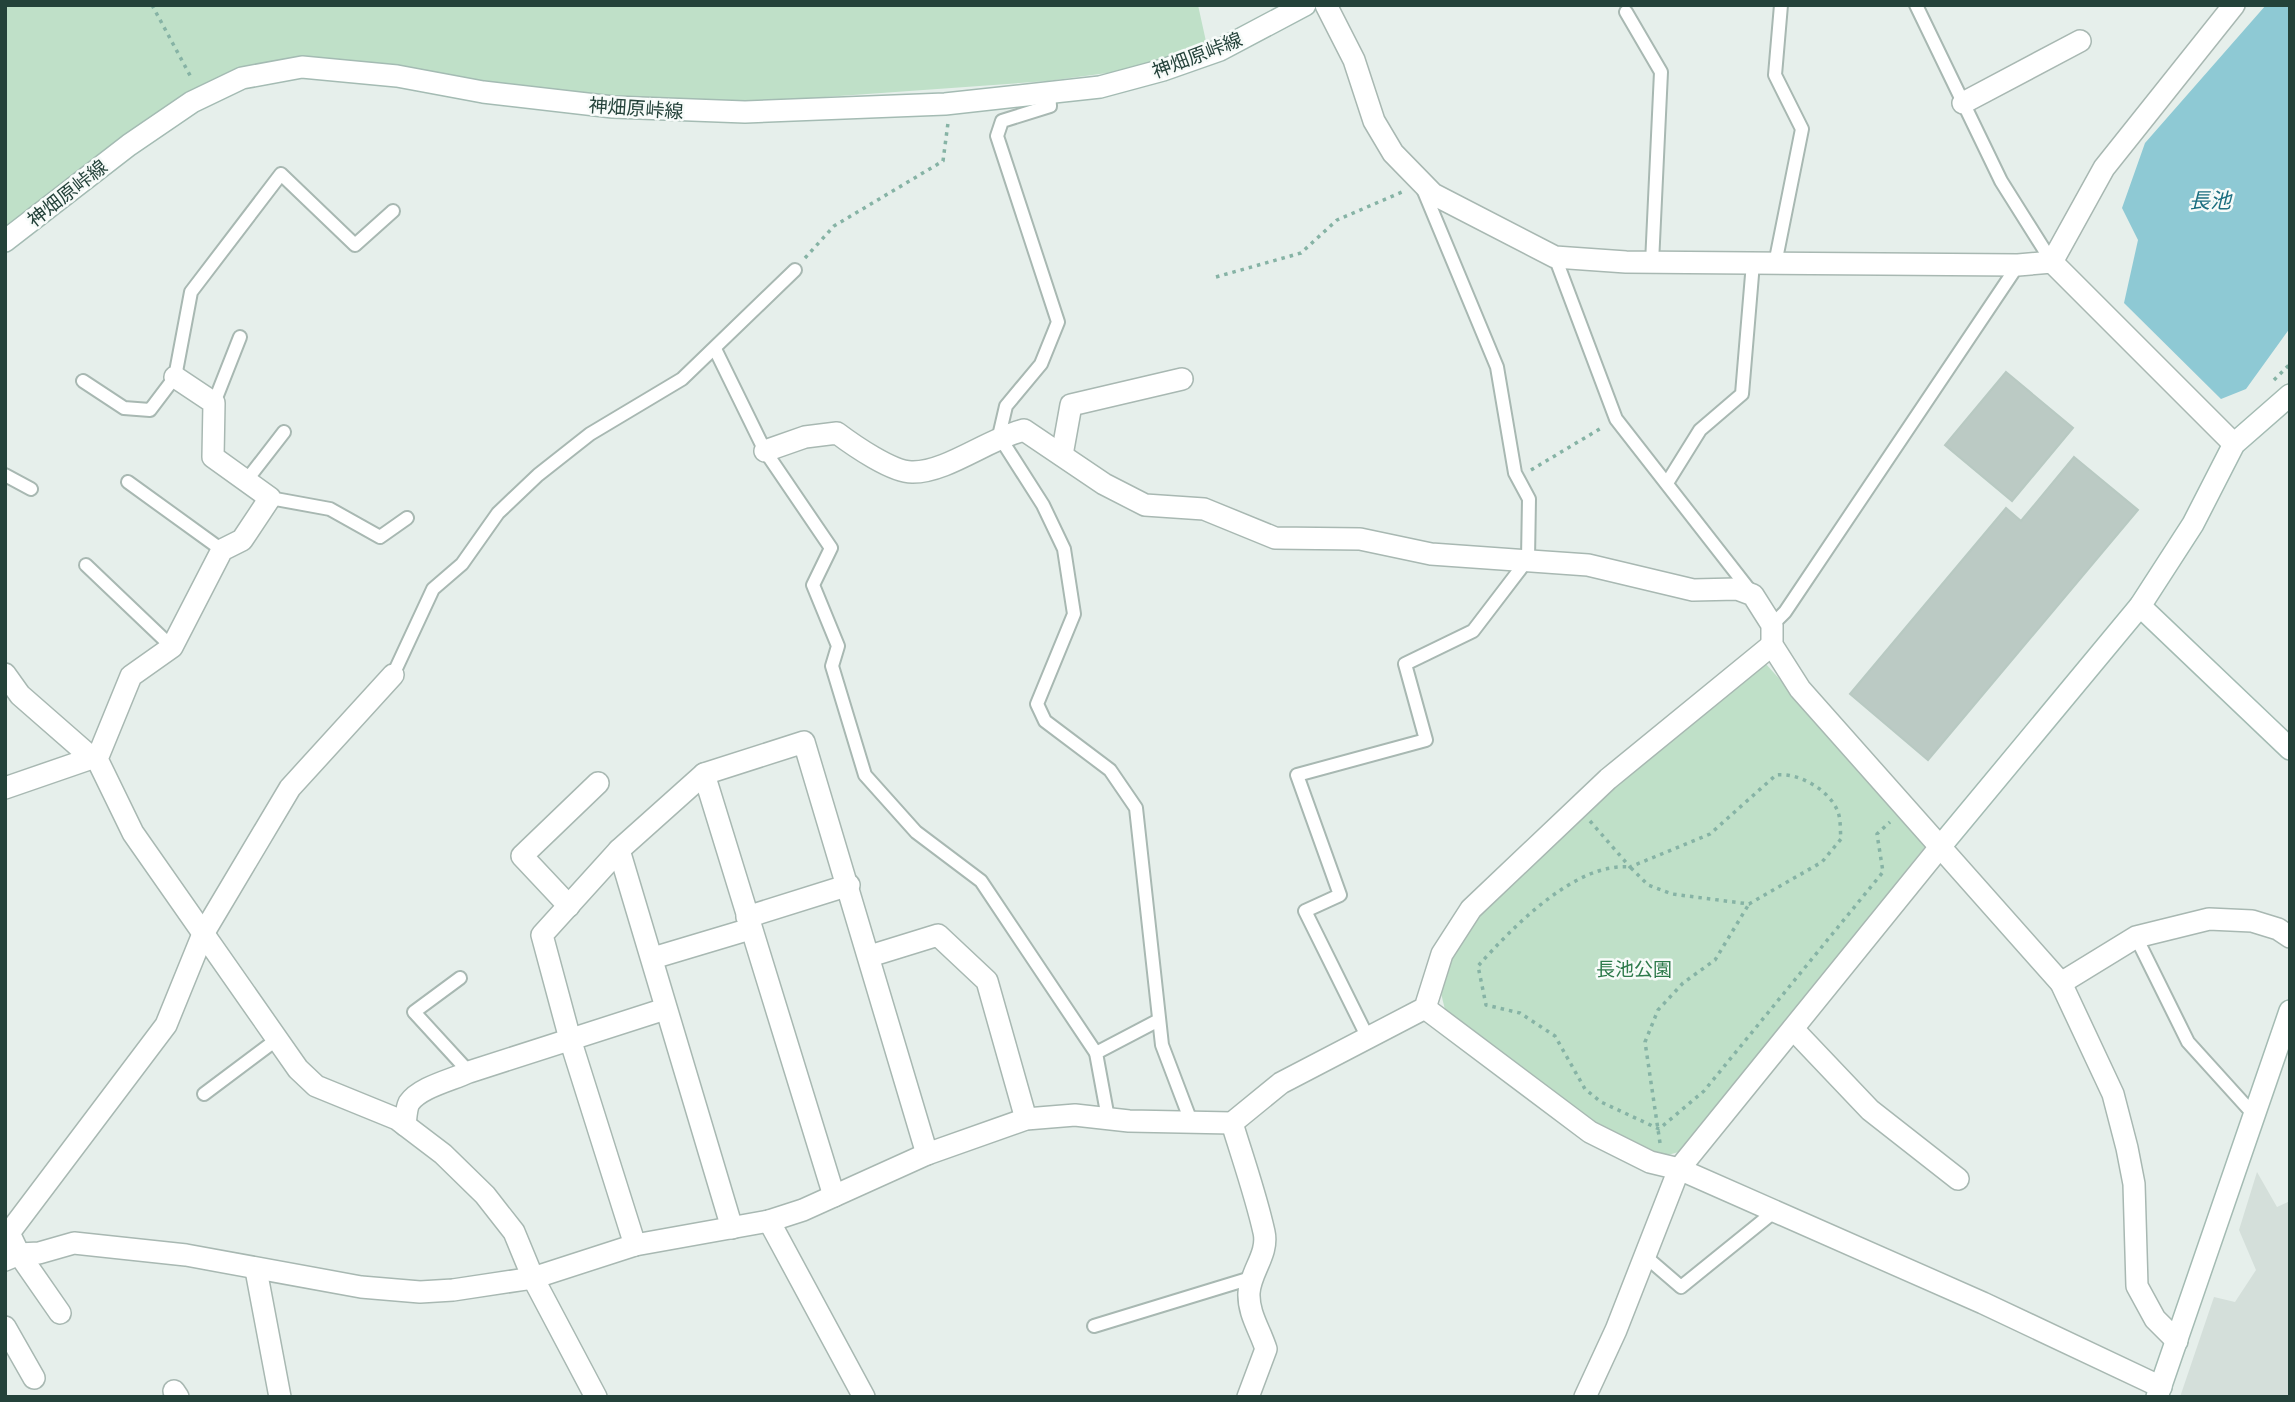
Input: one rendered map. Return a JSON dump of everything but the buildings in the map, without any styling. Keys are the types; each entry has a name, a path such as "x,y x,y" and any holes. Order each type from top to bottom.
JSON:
{"street":[{"name":"神畑原峠線","path":"5,241 129,145 192,102 242,78 302,67 397,76 483,92 565,103 659,110 745,113 951,103 1100,87 1163,70 1220,50 1305,5"},
{"path":"1326,5 1354,60 1374,121 1393,153 1421,185 1433,194 1555,257 1651,263 2018,265 2052,262"},
{"path":"2052,262 2104,167 2232,6"},
{"path":"1963,103 2080,41"},
{"path":"2052,262 2234,444"},
{"path":"5,788 95,758 131,676 172,647 222,550 242,540 270,498 212,457 214,403 176,377"},
{"path":"1062,455 1072,405 1182,379"},
{"path":"1585,1397 1616,1330 1679,1169 2140,606 2193,524 2234,444 2290,395"},
{"path":"765,451 805,438 837,433 874,457 911,473 938,468 999,436 1024,430 1104,484 1145,505 1204,509 1275,538 1360,539 1431,554 1588,565 1693,590 1737,589 1753,595 1800,689 2062,983 2113,1094 2127,1148 2134,1184 2137,1286 2155,1320 2177,1341"},
{"path":"2140,606 2290,749"},
{"path":"12,1257 74,1243 186,1255 361,1287 420,1292 533,1278 635,1245 769,1222 928,1154 1026,1119 1075,1115 1192,1124 1233,1124 1281,1083 1425,1008 1442,954 1471,909 1577,806 1772,635"},
{"path":"5,674 20,695 95,758 133,833 276,1040 299,1069 316,1086 405,1125 443,1154 485,1195 514,1232 533,1278 596,1397"},
{"path":"61,1313 12,1257 9,1233 166,1025 203,934 290,788 393,674"},
{"path":"635,1245 570,1039 542,935 620,850 704,774 804,742 928,1154"},
{"path":"704,774 834,1196"},
{"path":"569,905 522,856 598,783"},
{"path":"620,850 732,1228"},
{"path":"653,958 849,885"},
{"path":"2062,983 2136,937 2209,919 2252,921 2278,929 2290,937"},
{"path":"870,956 938,935 987,981 1026,1119"},
{"path":"1425,1008 1590,1132 1650,1162 1679,1169 1983,1303 2159,1392 2290,1011"},
{"path":"405,1125 408,1105 417,1095 469,1072 665,1009"},
{"path":"1793,1029 1870,1110 1958,1179"},
{"path":"1233,1124 1265,1233 1263,1254 1251,1278 1249,1307 1266,1349 1248,1397"},
{"path":"769,1222 864,1397"},
{"path":"256,1269 280,1397"},
{"path":"5,1327 34,1378"}],"lane":[{"path":"1775,264 1802,129 1775,75 1781,5"},
{"path":"1916,5 2001,181 2052,262"},
{"path":"1626,12 1661,72 1651,263"},
{"path":"1049,92 1050,106 1002,121 997,136 1058,322 1041,363 1006,406 999,436 1043,505 1064,549 1074,614 1037,704 1045,721 1110,770 1136,808 1162,1045 1192,1124"},
{"path":"83,381 124,408 150,410 176,377 191,292 281,174 355,244 393,211"},
{"path":"1367,1036 1305,911 1340,895 1297,775 1426,740 1405,664 1473,631 1528,559 1530,499 1518,479 1508,444 1497,367 1421,185"},
{"path":"1555,257 1616,419 1753,595"},
{"path":"1667,483 1700,430 1742,394 1752,264"},
{"path":"1772,635 2018,265"},
{"path":"393,674 433,589 462,564 498,513 538,475 590,434 682,379 794,270"},
{"path":"214,403 240,337"},
{"path":"715,349 765,451 831,548 813,585 838,646 832,666 865,775 916,832 981,881 1096,1053 1108,1118"},
{"path":"246,481 284,432"},
{"path":"5,475 31,489"},
{"path":"128,482 222,550"},
{"path":"270,498 330,509 380,537 407,517"},
{"path":"86,565 172,647"},
{"path":"2136,937 2188,1042 2255,1116"},
{"path":"460,978 414,1012 469,1072"},
{"path":"1096,1053 1159,1020"},
{"path":"204,1094 276,1040"},
{"path":"1645,1256 1681,1287 1775,1211"},
{"path":"1094,1326 1251,1278"}],"path":[{"path":"152,5 194,82"},
{"path":"794,270 834,226 943,160 951,103"},
{"path":"1216,277 1301,253 1337,220 1421,185"},
{"path":"1518,479 1616,419"},
{"path":"1789,773 1827,794 1838,813 1841,839 1822,862 1749,904 1715,960 1683,983 1658,1010 1645,1042 1658,1129 1601,1102 1585,1089 1555,1037 1520,1013 1486,1005 1478,966 1515,925 1577,880 1618,866 1630,867 1710,834 1776,775 1789,773"},
{"path":"1577,806 1648,885 1672,894 1749,904"},
{"path":"1658,1129 1704,1091 1883,872 1877,834"}],"shaded area":[{"path":"2257,1172 2277,1207 2290,1201 2290,1397 2180,1397 2214,1297 2235,1302 2256,1270 2239,1230"}],"green space":[{"path":"5,5 1198,5 1207,46 1159,66 1048,81 741,103 667,103 250,72 5,234"},
{"name":"長池公園","path":"1765,663 1928,843 1682,1151 1654,1159 1593,1128 1447,1018 1440,989 1448,958 1476,912 1573,819"}],"water":[{"name":"長池","path":"2266,5 2290,5 2290,328 2246,389 2221,399 2124,303 2138,240 2122,208 2145,143"}]}
